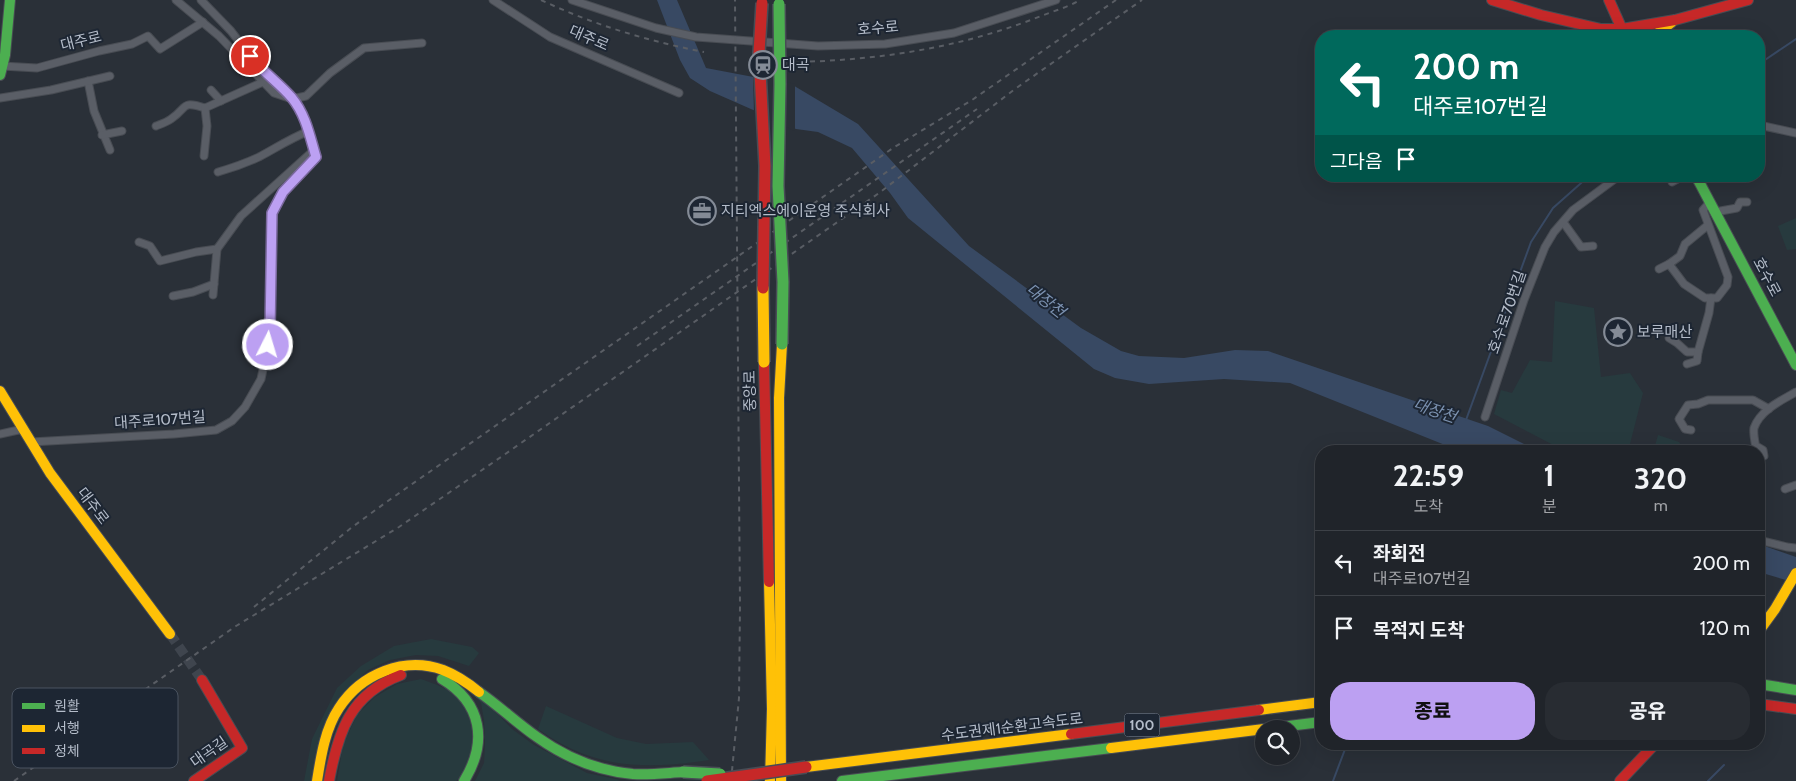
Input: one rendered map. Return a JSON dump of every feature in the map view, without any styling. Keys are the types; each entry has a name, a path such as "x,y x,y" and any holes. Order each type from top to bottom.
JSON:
{"main road":[{"name":"대주로","path":"1,70 5,55 10,0"},
{"path":"1492,0 1594,30"},
{"path":"1609,0 1623,30"},
{"path":"1634,30 1748,0"},
{"name":"중앙로","path":"762,2 759,53 765,166 762,272 772,682 770,781"},
{"name":"중앙로","path":"779,2 778,186 783,282 779,398 781,781"},
{"path":"1662,30 1675,20"},
{"name":"호수로","path":"1699,182 1795,359"},
{"name":"대주로","path":"0,391 50,473 170,634"},
{"path":"1765,623 1790,586 1796,573"},
{"path":"317,781 320,755 340,706 363,680 386,670 406,665 432,667 453,674 520,725 565,754 610,770 634,774 683,772 744,776"},
{"path":"329,781 337,744 344,726 359,702 388,678 418,673 444,680 450,684 466,699 475,713 479,728 477,758 471,772 464,781"},
{"name":"대곡길","path":"194,781 242,748 202,680"},
{"path":"1765,685 1796,690"},
{"name":"수도권제1순환고속도로","path":"707,781 1315,703"},
{"path":"1765,705 1796,709"},
{"name":"100","path":"1300,725 1315,723"},
{"name":"100","path":"842,781 1255,730"},
{"path":"1620,781 1649,750"}],"street":[{"path":"176,0 219,36 274,93 292,99 306,96 330,73 364,48 422,43"},
{"path":"201,0 260,69 292,99 306,122 314,150 240,216 217,249 213,294"},
{"name":"대주로","path":"493,0 550,37 679,92"},
{"name":"호수로","path":"572,0 656,28 696,37 818,46 884,44 954,33 1056,0"},
{"name":"대주로","path":"1,70 37,68 132,44 148,36 160,49 203,22"},
{"path":"0,98 51,90 110,76"},
{"path":"88,81 94,111 102,135 110,150"},
{"path":"156,126 171,119 185,105 192,104 205,108 263,82"},
{"path":"211,90 221,101"},
{"path":"204,156 207,126 205,108"},
{"path":"1765,126 1796,133"},
{"path":"102,135 122,131"},
{"path":"218,172 259,157 293,137 308,132"},
{"name":"대주로107번길","path":"31,442 216,430 232,421 245,407 261,379 265,360 270,330 272,213 283,192 316,157 314,150"},
{"name":"호수로70번길","path":"1485,417 1524,300 1545,248 1554,232 1579,205 1611,182"},
{"path":"1669,264 1684,284 1705,298 1717,298 1727,285 1728,278 1703,210 1712,207 1737,208 1740,202 1747,202"},
{"path":"1564,222 1581,247 1593,246"},
{"path":"1659,269 1680,256 1685,244 1708,225"},
{"path":"139,242 150,246 160,261 217,249"},
{"path":"172,296 193,292 214,284"},
{"path":"1687,364 1697,360 1711,298"},
{"path":"1669,338 1687,352 1698,352"},
{"path":"1754,445 1754,430 1758,422 1769,409 1796,392"},
{"path":"1691,430 1685,429 1679,419 1688,405 1708,400 1753,400 1769,409"},
{"path":"0,434 23,429"},
{"path":"1785,489 1796,485"},
{"path":"1765,542 1796,548"}],"green space":[{"path":"1796,218 1796,249 1787,250 1778,226"},
{"path":"1555,301 1594,308 1601,377 1630,373 1643,393 1630,444 1635,445 1553,445 1494,414 1501,390 1512,393 1530,360 1552,362"},
{"path":"1658,435 1679,442 1681,445 1655,445"},
{"path":"431,639 472,647 479,653 469,666 438,656 416,655 390,660 368,670 351,686 314,781 304,781 312,739 337,688 361,666 394,646"},
{"path":"421,679 451,692 459,698 469,714 473,746 469,766 464,775 456,781 337,781 343,745 357,715 375,697 397,684"},
{"path":"468,689 493,709 512,729 534,745 587,773 620,780 475,781 484,763 484,720 481,703"},
{"path":"546,706 617,738 646,744 693,742 709,760 663,765 641,765 599,759 558,742 538,729"}],"water":[{"name":"대장천","path":"657,0 677,0 706,68 791,84 858,124 969,246 1081,328 1121,351 1139,356 1184,358 1235,350 1268,351 1488,426 1526,445 1445,445 1290,383 1224,379 1149,384 1115,378 1094,369 908,218 890,193 852,148 818,132 796,129 710,91 690,78 680,60"},
{"path":"1765,546 1796,557 1796,583 1765,574"}],"pier":[{"path":"753,75 795,84 795,131 754,113"}],"waterway":[{"path":"1765,60 1796,39"},
{"path":"1466,420 1531,242 1553,208 1582,182"},
{"path":"1333,781 1345,750"},
{"path":"1708,781 1724,765"}],"tunnel":[{"path":"170,634 202,680"}],"railway":[{"path":"541,0 621,31 662,43 704,52"},
{"path":"731,781 739,698 740,606 735,0"},
{"path":"790,62 854,59 917,51 980,37 1066,7 1080,0"},
{"path":"254,607 351,528 385,503 893,148 972,100 1116,0"},
{"path":"147,688 236,626 399,527 501,457 879,193 1015,89 1142,0"},
{"path":"637,346 977,109"},
{"path":"14,781 33,768"}],"traffic: fast":[{"path":"0,75 5,55 10,0"},
{"path":"779,4 778,186 783,282 782,344"},
{"path":"1699,182 1796,365"},
{"path":"442,679 466,700 477,724 476,752 472,766 464,781"},
{"path":"1765,685 1796,690"},
{"path":"479,692 537,737 559,751 583,762 608,770 633,774 683,772"},
{"path":"1300,725 1315,723"},
{"path":"842,781 1111,748"},
{"path":"683,772 720,774"}],"traffic: slow":[{"path":"1662,30 1672,22"},
{"path":"763,288 764,362"},
{"path":"781,781 779,398 782,344"},
{"path":"0,391 50,473 170,634"},
{"path":"1765,623 1796,573"},
{"path":"769,582 772,709 770,781"},
{"path":"317,781 324,743 334,716 348,696 371,677 399,667 413,665 428,666 453,674 479,692"},
{"path":"1259,710 1315,703"},
{"path":"1111,748 1255,730"},
{"path":"806,767 1071,734"}],"traffic: jam":[{"path":"1492,0 1541,15 1601,29 1622,29 1675,20 1748,0"},
{"path":"1609,0 1622,30"},
{"path":"762,3 759,53 765,166 763,288"},
{"path":"764,362 769,582"},
{"path":"329,781 337,746 349,717 358,704 370,693 384,683 401,675"},
{"path":"194,781 242,748 202,680"},
{"path":"1765,705 1796,709"},
{"path":"1071,734 1259,710"},
{"path":"1620,781 1649,750"},
{"path":"707,781 806,767"}],"place":[{"name":"대곡","path":"763,65"},
{"name":"지티엑스에이운영 주식회사","path":"702,211"},
{"name":"보루매산","path":"1618,332"}],"route":[{"path":"250,56 260,69 292,99 306,122 316,157 283,192 272,213 270,232 270,330 268,345"}]}
